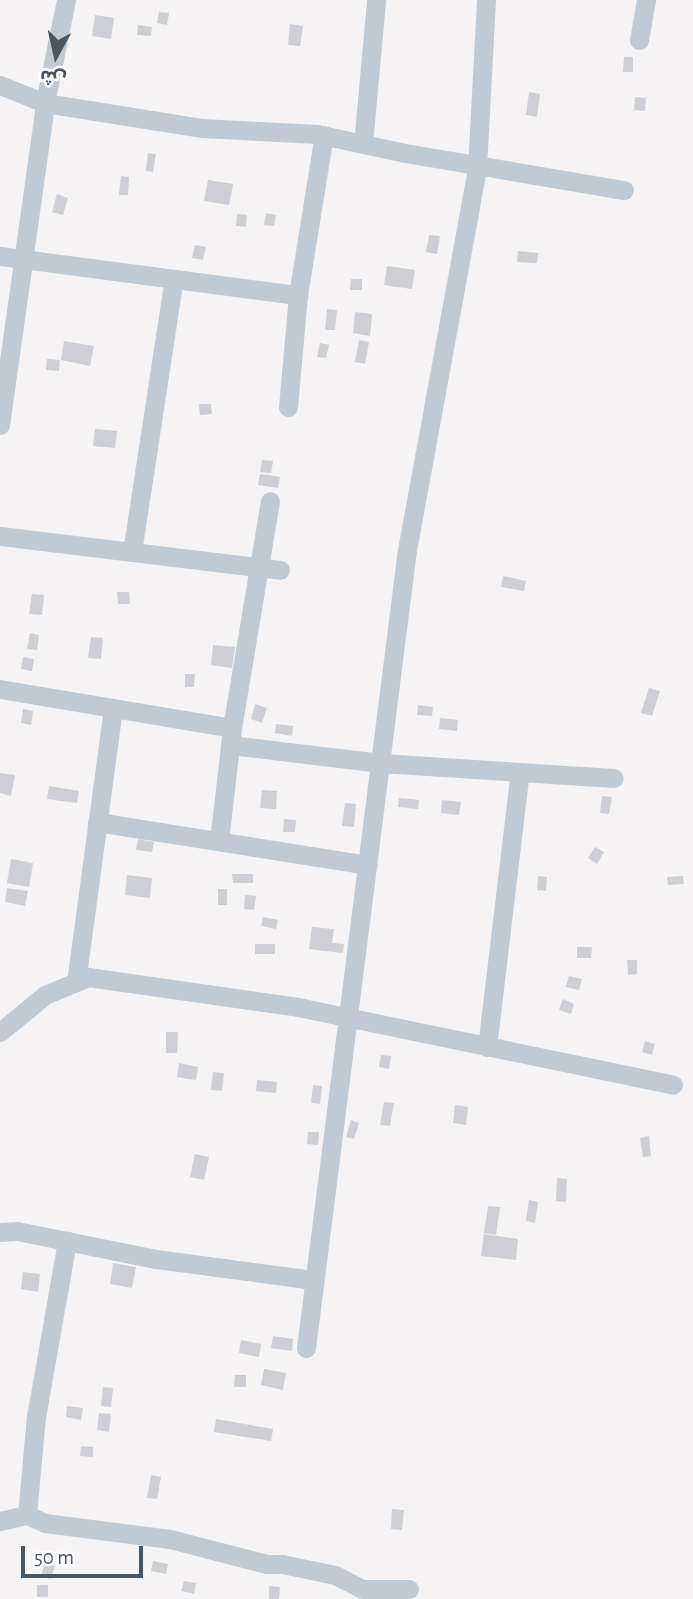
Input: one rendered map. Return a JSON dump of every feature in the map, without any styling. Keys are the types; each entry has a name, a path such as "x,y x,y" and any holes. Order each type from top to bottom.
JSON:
{"street":[{"path":"0,425 45,103 65,0"},
{"path":"363,144 376,0"},
{"path":"306,1348 407,550 477,166 486,0"},
{"path":"639,40 646,0"},
{"path":"0,85 45,103 201,128 324,135 477,166 624,190"},
{"path":"288,407 298,295 324,135"},
{"path":"0,256 298,295"},
{"path":"132,552 173,279"},
{"path":"219,841 231,736 270,569 270,501"},
{"path":"0,536 270,569"},
{"path":"0,689 113,708 231,736 381,763 614,778"},
{"path":"76,982 113,708"},
{"path":"487,1047 520,772"},
{"path":"97,822 368,865"},
{"path":"0,1032 45,995 88,977 298,1007 673,1085"},
{"path":"0,1232 17,1231 156,1259 314,1280"},
{"path":"27,1515 36,1417 67,1241"},
{"path":"0,1521 27,1515 45,1523 170,1539 267,1564 282,1564 335,1575 362,1589 409,1588"}],"building":[{"path":"159,12 169,13 167,25 157,23"},
{"path":"95,15 114,18 111,39 92,36"},
{"path":"290,24 303,26 300,46 288,45"},
{"path":"138,25 152,27 151,36 137,35"},
{"path":"624,57 633,57 633,72 623,72"},
{"path":"529,92 540,94 537,117 526,115"},
{"path":"635,97 646,98 645,111 634,110"},
{"path":"148,153 156,154 153,172 146,171"},
{"path":"121,176 129,177 128,195 119,195"},
{"path":"208,180 233,184 229,205 204,201"},
{"path":"57,194 68,198 63,215 52,212"},
{"path":"266,213 276,215 274,226 264,225"},
{"path":"237,214 247,215 246,227 236,226"},
{"path":"429,235 440,236 437,254 426,252"},
{"path":"195,245 206,247 203,260 192,258"},
{"path":"518,251 538,253 537,263 517,262"},
{"path":"387,266 415,270 412,289 384,285"},
{"path":"351,279 362,279 362,290 350,290"},
{"path":"327,309 337,310 335,330 325,330"},
{"path":"355,312 372,314 370,336 353,333"},
{"path":"359,340 369,342 365,364 355,362"},
{"path":"64,341 94,346 90,366 61,360"},
{"path":"320,343 329,345 326,358 317,357"},
{"path":"47,359 60,360 59,371 46,370"},
{"path":"199,404 211,404 212,414 200,415"},
{"path":"95,429 117,431 115,448 93,446"},
{"path":"262,460 273,461 271,473 260,472"},
{"path":"260,474 280,477 278,488 258,485"},
{"path":"503,576 526,581 524,591 501,587"},
{"path":"117,592 129,592 130,604 118,604"},
{"path":"32,594 44,595 42,615 29,614"},
{"path":"30,633 39,635 37,650 27,649"},
{"path":"91,637 103,638 101,659 88,658"},
{"path":"213,645 235,647 232,668 211,665"},
{"path":"23,657 34,659 32,671 21,669"},
{"path":"185,674 195,674 194,687 185,687"},
{"path":"649,688 660,691 652,716 641,713"},
{"path":"255,704 267,708 262,723 251,719"},
{"path":"418,705 433,707 432,716 417,715"},
{"path":"23,709 33,711 31,725 21,723"},
{"path":"440,718 458,720 457,731 439,729"},
{"path":"276,724 293,726 292,736 275,733"},
{"path":"0,773 15,775 11,796 0,793"},
{"path":"49,786 79,791 77,803 47,799"},
{"path":"262,790 277,791 276,809 260,808"},
{"path":"602,796 612,797 609,814 600,813"},
{"path":"399,798 419,800 418,809 398,807"},
{"path":"442,800 461,802 459,815 441,813"},
{"path":"345,803 356,804 354,827 342,826"},
{"path":"284,819 296,820 295,832 283,832"},
{"path":"138,839 154,842 152,852 136,850"},
{"path":"595,847 604,852 597,864 588,858"},
{"path":"11,859 33,863 29,887 7,883"},
{"path":"232,874 253,874 253,883 233,883"},
{"path":"127,875 152,878 150,898 125,895"},
{"path":"538,876 547,877 546,891 537,890"},
{"path":"683,876 684,884 668,885 667,877"},
{"path":"7,888 28,891 25,906 5,902"},
{"path":"218,889 227,889 227,905 218,905"},
{"path":"245,895 256,896 254,910 244,909"},
{"path":"263,917 278,920 276,929 261,926"},
{"path":"312,927 334,929 332,943 344,944 343,953 309,949"},
{"path":"255,944 275,944 275,954 255,954"},
{"path":"577,947 592,947 591,958 577,958"},
{"path":"627,960 637,960 637,974 628,975"},
{"path":"569,976 582,979 579,990 566,987"},
{"path":"563,999 574,1004 571,1014 559,1010"},
{"path":"166,1032 178,1032 177,1053 166,1053"},
{"path":"645,1041 655,1044 652,1055 642,1052"},
{"path":"381,1055 391,1056 389,1069 379,1067"},
{"path":"179,1063 198,1067 196,1080 177,1077"},
{"path":"213,1072 224,1073 222,1091 211,1090"},
{"path":"257,1080 277,1082 276,1093 256,1091"},
{"path":"313,1085 322,1086 320,1104 311,1103"},
{"path":"384,1102 394,1103 390,1126 380,1125"},
{"path":"455,1105 468,1107 466,1125 453,1123"},
{"path":"351,1120 359,1123 354,1139 346,1137"},
{"path":"308,1132 319,1132 318,1145 307,1144"},
{"path":"649,1136 651,1156 643,1157 640,1138"},
{"path":"195,1154 209,1157 204,1180 190,1177"},
{"path":"557,1178 567,1179 566,1202 556,1201"},
{"path":"529,1200 538,1202 535,1223 526,1221"},
{"path":"488,1206 500,1207 496,1235 484,1233"},
{"path":"484,1234 518,1239 516,1260 481,1256"},
{"path":"113,1263 136,1267 132,1288 110,1284"},
{"path":"23,1272 40,1274 38,1292 21,1289"},
{"path":"273,1336 293,1339 292,1351 271,1348"},
{"path":"241,1340 261,1344 259,1357 239,1353"},
{"path":"264,1369 286,1373 283,1390 261,1385"},
{"path":"235,1375 246,1375 246,1387 234,1387"},
{"path":"103,1387 113,1388 111,1407 101,1406"},
{"path":"67,1406 83,1408 81,1420 66,1417"},
{"path":"99,1413 111,1414 109,1432 97,1430"},
{"path":"216,1419 273,1429 271,1441 214,1432"},
{"path":"81,1446 93,1447 93,1457 80,1456"},
{"path":"151,1475 161,1477 157,1499 147,1498"},
{"path":"392,1509 404,1510 402,1530 391,1529"},
{"path":"153,1561 168,1564 166,1574 151,1571"},
{"path":"45,1562 55,1566 51,1579 41,1576"},
{"path":"184,1581 196,1583 194,1594 181,1591"},
{"path":"37,1585 48,1585 48,1597 37,1597"},
{"path":"269,1586 280,1587 279,1599 269,1599"}]}
